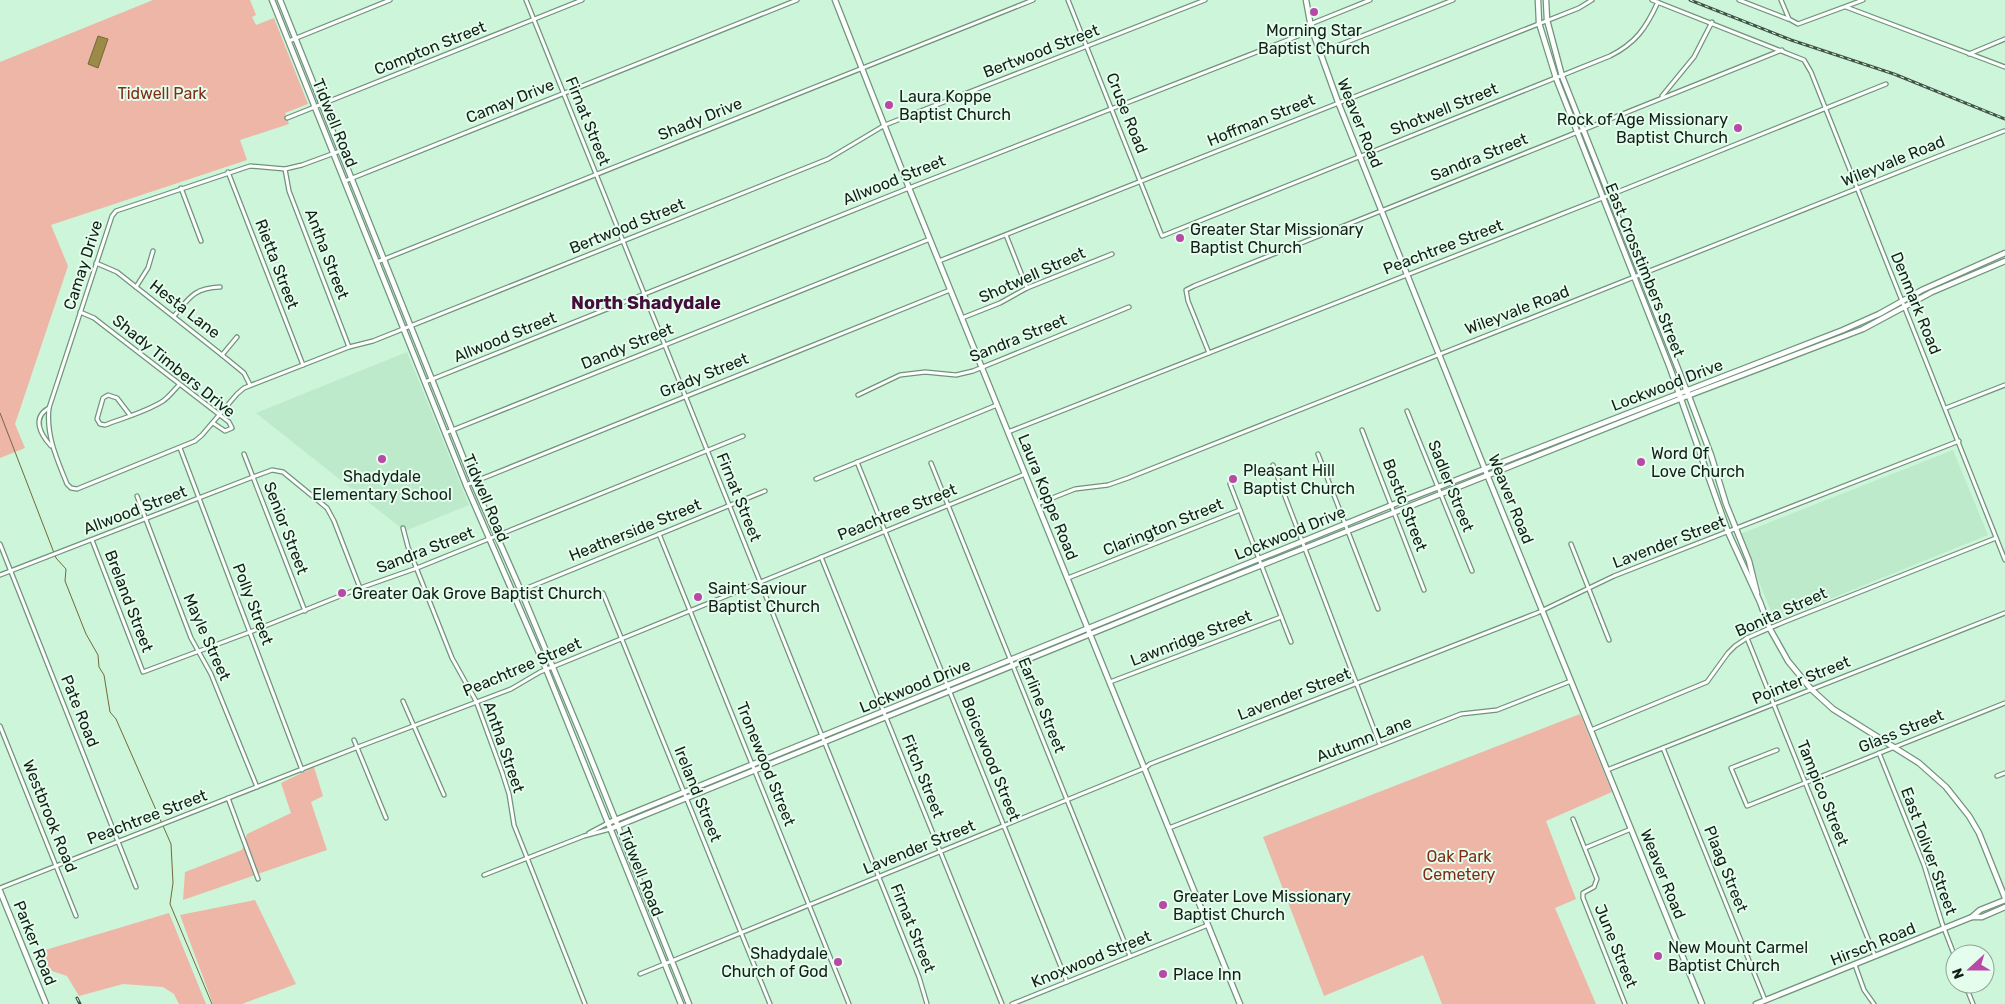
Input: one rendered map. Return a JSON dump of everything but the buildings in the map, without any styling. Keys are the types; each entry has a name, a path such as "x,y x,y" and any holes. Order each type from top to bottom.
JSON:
{"main road":[{"name":"Tidwell Road","path":"272,0 466,485 546,669 681,1004"},
{"name":"Tidwell Road","path":"280,0 473,482 553,666 689,1004"},
{"name":"Laura Koppe Road","path":"835,0 908,188 1240,1004"},
{"name":"Weaver Road","path":"1306,0 1311,27 1319,53 1338,102 1438,354 1702,1004"},
{"name":"East Crosstimbers Street","path":"1538,0 1539,24 1556,78 1681,396 1728,532 1770,628 1788,661 1811,689 1833,708 1919,763 1946,788 1969,816 1979,833 2005,899"},
{"name":"East Crosstimbers Street","path":"1546,0 1547,20 1562,76 1688,393 1735,529 1749,561 1760,602"},
{"name":"Lockwood Drive","path":"610,829 1090,636 1179,598 1616,426 1758,363 1843,330 1955,275 2005,253"},
{"name":"Lockwood Drive","path":"1688,393 1760,369 1845,336 1957,281 2005,261"},
{"path":"1955,275 1957,281"},
{"path":"1843,330 1845,336"},
{"path":"1758,363 1760,369"},
{"name":"Lockwood Drive","path":"608,823 1438,487 1536,451 1612,420 1681,396"},
{"path":"1612,420 1616,426"},
{"path":"1536,451 1539,456"},
{"path":"1705,464 1713,462"},
{"path":"580,752 587,749"},
{"name":"Parker Road","path":"0,889 46,1004"},
{"path":"637,894 643,891"},
{"name":"Hirsch Road","path":"1756,1004 1972,917 1980,910 2005,899"},
{"name":"Hirsch Road","path":"1972,917 1982,917 2005,908"}],"street":[{"path":"289,41 390,0"},
{"name":"Firnat Street","path":"526,0 919,977 927,1004"},
{"name":"Compton Street","path":"287,118 582,0"},
{"name":"Camay Drive","path":"345,181 797,0"},
{"name":"Shady Drive","path":"377,262 1033,0"},
{"name":"Cruse Road","path":"1068,0 1162,236"},
{"name":"Bertwood Street","path":"71,488 77,489 195,441 240,391 250,385 349,347 373,341 828,159 885,125 1205,0"},
{"name":"Allwood Street","path":"425,382 908,188 1308,32 1313,23 1370,0"},
{"path":"1319,53 1452,0"},
{"name":"Hoffman Street","path":"939,261 1539,24 1579,8 1592,0"},
{"path":"1652,0 1782,50"},
{"path":"1739,0 1798,24 1863,0"},
{"path":"1781,0 1789,19"},
{"name":"Shotwell Street","path":"1162,236 1620,51 1635,40 1646,27 1658,2"},
{"path":"1846,7 2005,67"},
{"path":"1661,98 1694,57 1712,22"},
{"path":"1969,54 2005,38"},
{"name":"Denmark Road","path":"1782,50 1804,60 1810,70 2005,560"},
{"name":"Sandra Street","path":"1209,353 1188,301 1186,290 1782,50"},
{"name":"Peachtree Street","path":"1008,432 1609,196 1886,84"},
{"name":"Wileyvale Road","path":"1037,504 1075,489 1108,485 1128,478 1857,188 2004,132"},
{"name":"Camay Drive","path":"71,488 67,484 53,447 48,427 50,408 96,263 112,216 116,210 250,166 285,169 302,165 340,150"},
{"name":"Antha Street","path":"285,169 289,191 349,347"},
{"name":"Rietta Street","path":"228,172 303,365"},
{"path":"181,188 201,241"},
{"path":"1006,235 1027,288"},
{"name":"Dandy Street","path":"446,433 930,239"},
{"path":"136,287 148,268 153,251"},
{"name":"Shotwell Street","path":"962,318 1000,303 1027,288 1112,254"},
{"name":"Hesta Lane","path":"96,263 117,272 174,316 244,374 250,385"},
{"path":"174,316 193,293 206,288 220,287"},
{"name":"Grady Street","path":"466,485 951,290"},
{"name":"Sandra Street","path":"858,395 900,375 925,372 956,374 973,371 981,366 1129,307"},
{"name":"Shady Timbers Drive","path":"80,312 94,318 219,415 232,426 231,430 225,431 213,423"},
{"path":"222,355 237,337"},
{"path":"130,415 117,398 108,394 103,398 97,419 102,426 130,415 163,401 179,385"},
{"path":"1946,408 2005,385"},
{"path":"816,479 997,405"},
{"name":"Camay Drive","path":"50,408 41,414 38,425 40,432 53,447"},
{"name":"Sadler Street","path":"1407,411 1472,571"},
{"name":"Bostic Street","path":"1362,430 1424,590"},
{"name":"Sandra Street","path":"143,672 305,611 360,588 417,568 743,436"},
{"name":"Lavender Street","path":"640,974 1145,768 1150,764 1542,611 1618,574 1958,441"},
{"name":"Polly Street","path":"180,448 302,770"},
{"name":"Senior Street","path":"244,454 305,611"},
{"path":"1318,454 1378,609"},
{"name":"Boicewood Street","path":"857,462 1067,982"},
{"name":"Earline Street","path":"931,463 1130,956"},
{"path":"1273,465 1380,745"},
{"name":"Allwood Street","path":"0,575 253,477 272,470 280,470 327,508 334,520 360,588"},
{"name":"Peachtree Street","path":"0,889 56,865 511,689 553,666 1025,474"},
{"path":"1230,484 1291,642"},
{"name":"Heatherside Street","path":"514,594 765,490"},
{"name":"Mayle Street","path":"136,496 191,638 214,682 256,787"},
{"name":"Clarington Street","path":"1068,578 1240,510"},
{"name":"Antha Street","path":"403,528 452,658 476,701 509,794 514,825 585,1004"},
{"name":"Tronewood Street","path":"659,534 849,1004"},
{"name":"Bonita Street","path":"1591,730 1707,682 1728,653 1747,638 1996,538"},
{"name":"Breland Street","path":"92,540 143,672"},
{"name":"Pate Road","path":"0,544 136,886"},
{"path":"1571,544 1609,640"},
{"name":"Fitch Street","path":"821,557 1002,1004"},
{"name":"Ireland Street","path":"603,593 770,1004"},
{"name":"Pointer Street","path":"1607,770 2005,613"},
{"name":"Lawnridge Street","path":"1110,682 1281,617"},
{"name":"Tampico Street","path":"1747,638 1875,957"},
{"name":"Autumn Lane","path":"1169,828 1461,714 1496,710 1571,681"},
{"path":"403,701 444,795"},
{"name":"Glass Street","path":"1777,750 1732,768 1747,806 2005,703"},
{"name":"Westbrook Road","path":"0,726 76,916"},
{"path":"354,740 386,818"},
{"name":"Plaag Street","path":"1663,748 1765,1000"},
{"name":"East Toliver Street","path":"1880,753 1924,864 1950,944"},
{"path":"1997,776 2005,773"},
{"path":"228,798 258,878"},
{"name":"June Street","path":"1573,819 1597,882 1594,887 1585,891 1583,898 1625,1004"},
{"name":"Lockwood Drive","path":"584,836 608,823"},
{"name":"Lockwood Drive","path":"484,875 584,836 610,829"},
{"path":"1585,848 1631,829"},
{"name":"Knoxwood Street","path":"1012,1004 1208,925"},
{"path":"1855,965 1864,990 1874,1004"}],"shaded area":[{"path":"98,36 108,39 98,68 88,64"},
{"name":"Shadydale Elementary School","path":"407,352 469,505 405,531 256,413"},
{"path":"1953,450 1988,535 1778,620 1774,619 1740,534"}],"green space":[{"name":"Tidwell Park","path":"153,0 250,0 256,15 252,17 256,25 274,18 308,104 285,113 289,124 240,140 247,160 51,225 68,266 15,424 25,448 0,458 0,62"},
{"name":"Oak Park Cemetery","path":"1580,714 1612,792 1546,821 1576,899 1555,908 1596,1004 1442,1004 1423,955 1324,996 1263,837"},
{"path":"314,767 323,796 311,802 327,850 183,900 185,872 242,850 247,834 291,813 281,783"},
{"path":"255,900 296,984 242,1004 213,1004 180,915"},
{"path":"169,913 206,1004 179,1004 174,994 163,987 123,984 79,996 67,976 37,966 42,951"}],"waterway":[{"path":"0,413 56,558 66,569 65,581 86,634 98,655 99,667 104,675 110,712 116,719 171,844 173,883 170,904 212,1004"}],"railway":[{"path":"1690,0 1791,40 1894,74 2005,119"},
{"path":"77,998 80,1004"}],"place":[{"name":"Morning Star Baptist Church","path":"1314,12"},
{"name":"Laura Koppe Baptist Church","path":"889,105"},
{"name":"Rock of Age Missionary Baptist Church","path":"1738,128"},
{"name":"Greater Star Missionary Baptist Church","path":"1180,238"},
{"name":"Shadydale Elementary School","path":"382,459"},
{"name":"Word Of Love Church","path":"1641,462"},
{"name":"Pleasant Hill Baptist Church","path":"1233,479"},
{"name":"Greater Oak Grove Baptist Church","path":"342,593"},
{"name":"Saint Saviour Baptist Church","path":"698,597"},
{"name":"Greater Love Missionary Baptist Church","path":"1163,905"},
{"name":"New Mount Carmel Baptist Church","path":"1658,956"},
{"name":"Shadydale Church of God","path":"838,962"},
{"name":"Place Inn","path":"1163,974"}],"district":[{"name":"North Shadydale","path":"646,303"}]}
